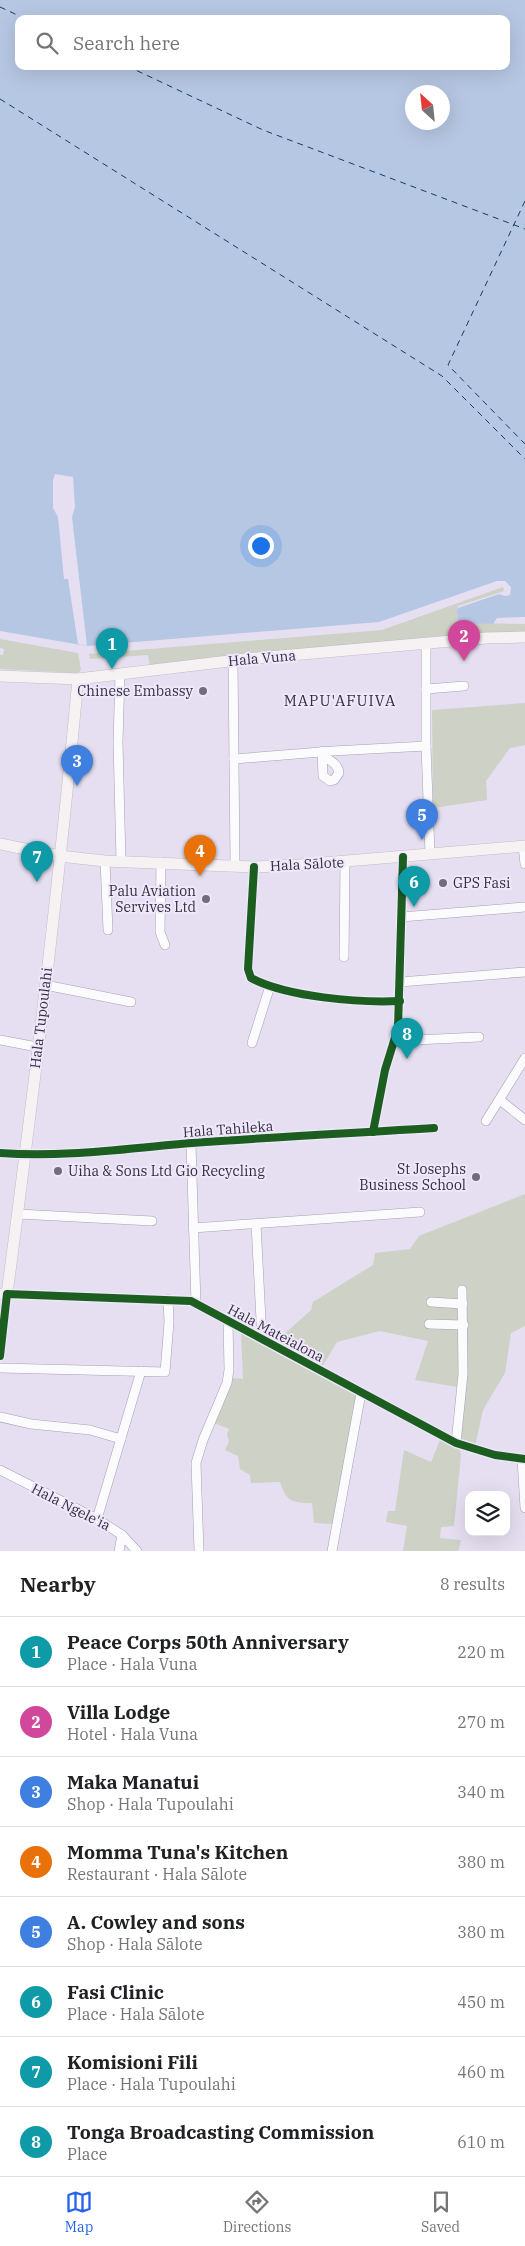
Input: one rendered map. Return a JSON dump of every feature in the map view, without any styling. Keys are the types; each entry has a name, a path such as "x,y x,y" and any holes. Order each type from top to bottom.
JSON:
{"main road":[{"name":"Hala Vuna","path":"0,676 78,679 233,660 426,643 525,637"},
{"name":"Hala Tupoulahi","path":"3,1294 18,1214 78,679"},
{"name":"Hala Sālote","path":"0,844 59,856 105,861 254,867 345,862 524,846"}],"street":[{"path":"426,643 426,746 430,854"},
{"path":"233,660 235,865"},
{"path":"120,674 118,742 121,861"},
{"path":"426,689 464,686"},
{"path":"234,759 426,746"},
{"path":"524,846 525,864"},
{"path":"373,1132 385,1070 398,1028 403,857"},
{"path":"105,861 108,930"},
{"path":"161,862 160,932 165,945"},
{"path":"344,957 345,862"},
{"path":"254,867 248,969 251,978 270,986 298,992 365,1001 400,1002"},
{"path":"401,917 525,907"},
{"path":"400,982 525,972"},
{"path":"45,985 131,1002"},
{"path":"252,1043 270,986"},
{"path":"394,1041 479,1037"},
{"path":"0,1040 37,1047"},
{"path":"486,1121 525,1058"},
{"path":"500,1100 525,1120"},
{"name":"Hala Tahileka","path":"0,1153 109,1152 191,1144 434,1128"},
{"path":"191,1144 196,1304"},
{"path":"193,1228 420,1212"},
{"path":"18,1214 152,1221"},
{"path":"256,1224 262,1339"},
{"path":"456,1443 463,1374 464,1325 462,1290"},
{"name":"Hala Mateialona","path":"3,1294 191,1301 456,1443 495,1455 524,1459"},
{"name":"Hala Tupoulahi","path":"0,1356 3,1294"},
{"path":"0,1368 165,1372 169,1322 168,1299"},
{"path":"431,1302 463,1304"},
{"path":"199,1551 196,1463 203,1440 227,1383 229,1370 228,1321"},
{"path":"429,1324 464,1325"},
{"path":"97,1519 141,1371"},
{"path":"332,1551 361,1393"},
{"path":"0,1417 31,1424 90,1430 121,1439"},
{"path":"524,1459 525,1508"},
{"name":"Hala Ngele'ia","path":"0,1470 97,1519 122,1534 137,1551"},
{"path":"118,1551 122,1534"}],"shaded area":[{"path":"503,587 504,591 458,606 459,636 150,667 148,655 90,659 89,654 382,630"},
{"path":"472,623 525,624 525,632 470,633"},
{"path":"0,639 78,653 81,670 78,673 0,669 0,655 3,655 4,649 0,648"},
{"path":"525,703 525,745 510,748 486,781 487,800 433,808 432,710"},
{"path":"525,1194 525,1326 511,1333 505,1373 483,1410 475,1446 454,1439 457,1387 415,1380 428,1341 380,1331 337,1342 322,1367 270,1339 265,1331 280,1338 311,1310 313,1302 373,1265 375,1253 410,1249 419,1236"},
{"path":"241,1333 353,1393 358,1399 332,1524 314,1523 312,1503 291,1500 287,1497 280,1482 251,1483 250,1475 240,1469 238,1456 225,1450 229,1442 227,1434 229,1429 214,1423 232,1378 243,1379"},
{"path":"440,1440 459,1449 461,1455 454,1526 441,1527 440,1538 461,1540 458,1551 403,1551 407,1526 386,1522 388,1511 395,1511 404,1450 431,1462"}],"water":[{"path":"0,0 525,0 525,617 497,618 493,624 458,623 458,608 499,594 510,595 511,587 505,581 497,581 379,622 87,646 0,631"}],"pier":[{"path":"55,474 73,477 75,507 72,517 87,646 78,644 68,579 64,579 58,517 53,508 53,480"}],"ferry route":[{"path":"0,7 17,15"},
{"path":"136,70 263,130 525,229"},
{"path":"0,99 442,376 525,459"},
{"path":"525,201 448,365 525,444"}],"cycle path":[{"path":"373,1132 385,1070 398,1028 403,857"},
{"path":"254,867 248,969 251,978 266,985 303,994 344,1000 400,1001"},
{"path":"0,1153 96,1152 222,1141 434,1128"},
{"path":"0,1356 7,1294 191,1301 456,1443 495,1455 525,1459"}],"place":[{"name":"Villa Lodge","path":"464,661"},
{"name":"Peace Corps 50th Anniversary","path":"112,669"},
{"name":"Chinese Embassy","path":"203,691"},
{"name":"Maka Manatui","path":"77,786"},
{"name":"A. Cowley and sons","path":"422,840"},
{"name":"Momma Tuna's Kitchen","path":"200,876"},
{"name":"Komisioni Fili","path":"37,882"},
{"name":"GPS Fasi","path":"443,883"},
{"name":"Palu Aviation Servives Ltd","path":"206,899"},
{"name":"Fasi Clinic","path":"414,907"},
{"name":"Tonga Broadcasting Commission","path":"407,1059"},
{"name":"Uiha & Sons Ltd Gio Recycling","path":"58,1171"},
{"name":"St Josephs Business School","path":"476,1177"}],"district":[{"name":"MAPU'AFUIVA","path":"340,700"}]}
